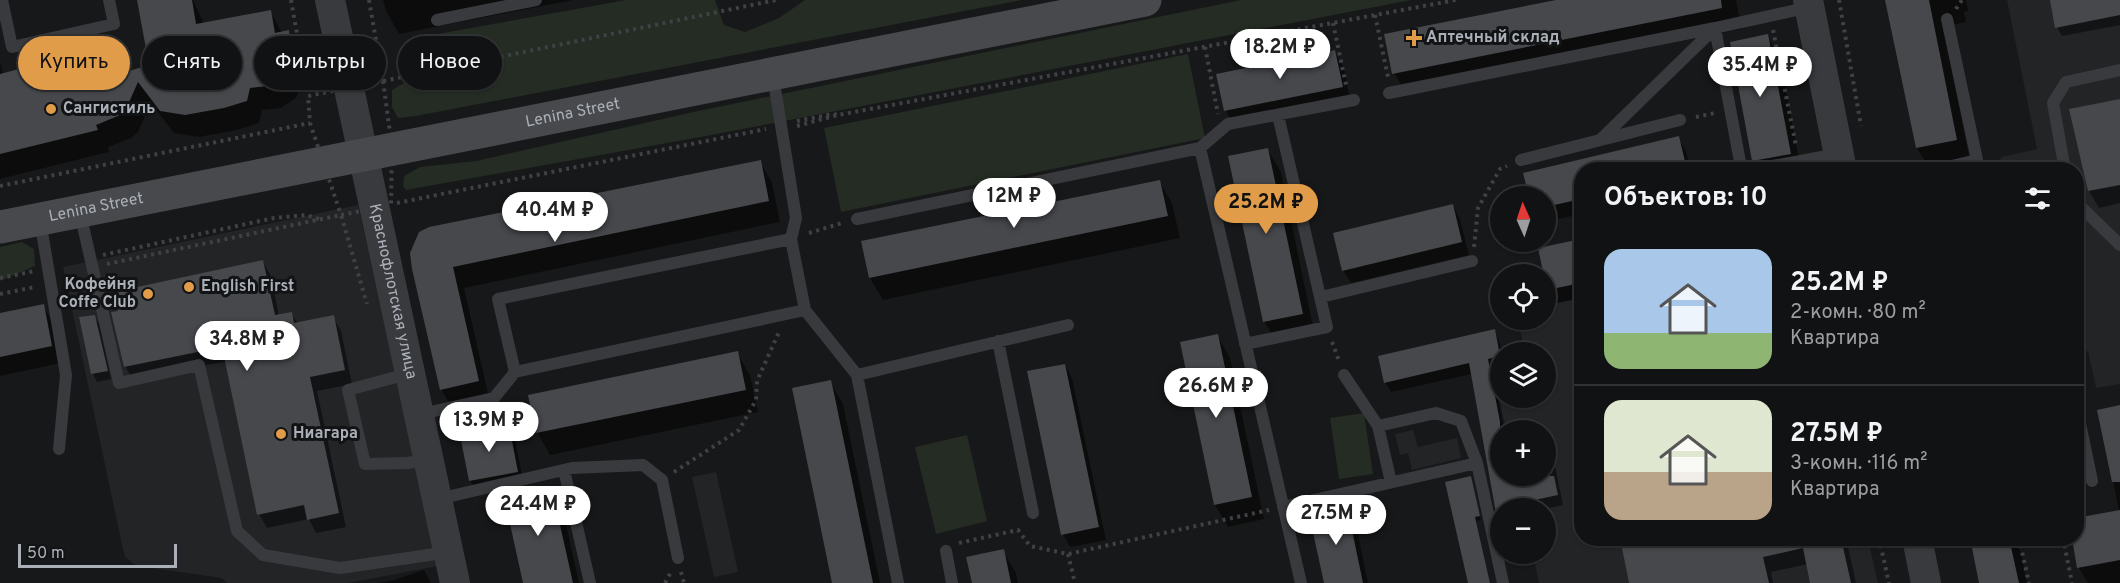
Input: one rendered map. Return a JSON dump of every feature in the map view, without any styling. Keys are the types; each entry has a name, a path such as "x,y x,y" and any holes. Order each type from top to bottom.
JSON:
{"main road":[{"name":"Lenina Street","path":"0,227 1145,0"}],"street":[{"name":"Краснофлотская улица","path":"330,0 421,414 455,583"},
{"path":"1809,4 1840,161"},
{"path":"1919,546 1926,583"}],"lane":[{"path":"2,0 12,47 114,24 109,0"},
{"path":"437,20 536,0"},
{"path":"1390,92 1714,28 1770,16 1809,4"},
{"path":"1947,18 1977,160 1973,162"},
{"path":"1714,28 1740,162"},
{"path":"1600,140 1714,28"},
{"path":"2064,162 2053,103 2066,82 2120,70"},
{"path":"772,74 795,218 790,239 805,310 857,375 898,583"},
{"path":"857,219 1200,148 1228,124 1351,100"},
{"path":"1245,344 1327,327 1278,115"},
{"path":"1521,160 1680,120"},
{"path":"1200,148 1300,583"},
{"path":"1793,162 1840,161"},
{"path":"2084,210 2119,243"},
{"path":"80,211 119,383 199,365 237,531 263,555 340,568 449,552"},
{"path":"40,219 66,375 59,449"},
{"path":"515,372 498,299 790,239"},
{"path":"1321,297 1472,261"},
{"path":"421,414 494,398 515,372 805,310"},
{"path":"857,375 1068,325"},
{"path":"998,341 1033,513"},
{"path":"411,372 348,390 365,464 408,463 429,458"},
{"path":"1344,375 1378,426 1391,482"},
{"path":"1378,426 1436,413 1461,421 1477,463 1503,583"},
{"path":"2084,443 2092,482"},
{"path":"1283,507 1477,463"},
{"path":"438,499 564,470 643,465 662,480 678,558"},
{"path":"564,470 590,583"},
{"path":"946,551 952,583"}],"path":[{"path":"291,0 308,96"},
{"path":"369,0 382,81 776,0"},
{"path":"391,205 838,116 1456,0"},
{"path":"1839,0 1863,136"},
{"path":"1376,15 1390,92"},
{"path":"1770,16 1799,161"},
{"path":"1333,23 1351,100"},
{"path":"1204,47 1221,131"},
{"path":"1680,120 1730,110"},
{"path":"781,127 833,114 838,116"},
{"path":"0,186 310,123"},
{"path":"1472,261 1478,208 1500,170 1521,160"},
{"path":"92,263 274,218 306,215 320,219"},
{"path":"92,263 342,215"},
{"path":"820,230 857,219"},
{"path":"0,278 49,268"},
{"path":"0,294 52,284"},
{"path":"662,480 739,430 756,400 757,381 786,315"},
{"path":"1327,327 1344,375"},
{"path":"946,551 953,545 1018,530 1030,546 1068,554 1283,507"},
{"path":"1881,546 1888,583"},
{"path":"2021,546 2029,583"},
{"path":"2065,546 2072,583"},
{"path":"1068,554 1075,583"}],"shaded area":[{"path":"626,0 715,0 724,25 745,32 779,18 805,0 1022,0 398,118 392,107 392,90 398,87 398,90 502,90 502,36 426,36"},
{"path":"1241,0 1411,0 717,134 406,190 403,186 404,176 420,167 476,161 698,111"},
{"path":"2007,0 2120,0 2120,384 2096,388 2088,351 2084,352 2084,162 1998,162 2002,157 2037,149"},
{"path":"1188,54 1205,138 841,212 824,128"},
{"path":"358,205 438,566 348,583 227,583 222,578 137,566 125,557 63,267"},
{"path":"22,242 34,249 35,266 0,281 0,247"},
{"path":"1574,300 1574,546 1870,546 1878,583 1539,583 1535,564 1556,564 1556,498 1521,498 1518,486 1556,486 1556,420 1504,420 1501,408 1556,408 1556,342 1523,342 1520,330 1556,330 1556,304"},
{"path":"1364,413 1373,474 1339,479 1330,418"},
{"path":"1413,430 1418,447 1457,438 1461,458 1412,470 1408,453 1400,455 1395,434"},
{"path":"967,435 987,521 936,534 915,447"},
{"path":"716,472 738,572 714,577 692,477"}],"building":[{"path":"137,0 192,0 196,24 271,10 275,33 289,30 289,36 254,36 254,88 250,88 247,101 185,115 160,111 144,90 242,90 242,36 144,36"},
{"path":"1556,0 1721,0 1722,8 1392,74 1384,34"},
{"path":"1885,0 1929,0 1957,140 1916,148"},
{"path":"2050,0 2120,0 2120,15 2055,28"},
{"path":"1768,34 1791,154 1752,161 1730,42"},
{"path":"1335,50 1343,87 1224,111 1216,74"},
{"path":"142,67 142,87 138,82 126,109 118,116 96,125 98,130 0,154 0,74 18,69 18,90 130,90 130,71"},
{"path":"2120,99 2120,185 2088,191 2084,162 2081,162 2069,109"},
{"path":"1679,136 1685,162 1574,162 1574,201 1556,205 1556,186 1526,186 1523,173"},
{"path":"1268,148 1303,314 1263,322 1228,156"},
{"path":"761,160 769,201 453,267 479,381 440,390 412,269 410,253 419,232 429,227"},
{"path":"1160,180 1168,216 869,278 861,241"},
{"path":"1453,204 1462,242 1342,271 1333,233"},
{"path":"1574,240 1574,284 1556,288 1556,264 1541,264 1539,252 1556,252 1556,244"},
{"name":"Ниагара","path":"263,260 275,315 292,312 294,323 334,315 345,370 310,377 339,513 307,520 304,505 257,515 222,347 124,367 111,312 118,311 114,292"},
{"path":"44,304 52,346 0,357 0,313"},
{"path":"95,315 108,371 91,374 79,317"},
{"path":"1495,330 1497,342 1490,342 1490,358 1488,359 1490,408 1497,408 1500,420 1490,420 1490,480 1469,363 1384,383 1378,356"},
{"path":"1218,334 1252,497 1214,505 1180,342"},
{"path":"738,351 746,390 536,433 528,395"},
{"path":"1065,364 1099,527 1061,535 1027,371"},
{"path":"831,380 873,583 832,583 792,388"},
{"path":"2120,405 2120,482 2112,482 2097,410"},
{"path":"509,425 518,472 469,481 460,435"},
{"path":"1471,476 1480,516 1475,517 1490,583 1468,583 1445,482"},
{"path":"1491,486 1556,486 1558,495 1544,498 1493,498"},
{"path":"521,488 522,495 552,489 573,583 523,583 503,492"},
{"path":"1347,506 1363,583 1324,583 1309,514"},
{"path":"2120,510 2120,560 2077,568 2073,546 2084,546 2084,517"},
{"path":"1622,546 1843,546 1851,583 1810,583 1803,548 1763,557 1769,583 1629,583"},
{"path":"1972,546 2011,546 2019,583 1979,583"},
{"path":"1004,549 1011,583 972,583 966,557"}],"place":[{"name":"Аптечный склад","path":"1414,38"},
{"name":"Сангистиль","path":"51,109"},
{"name":"English First","path":"189,287"},
{"name":"Кофейня Coffe Club","path":"148,294"},
{"name":"Ниагара","path":"281,434"}]}
